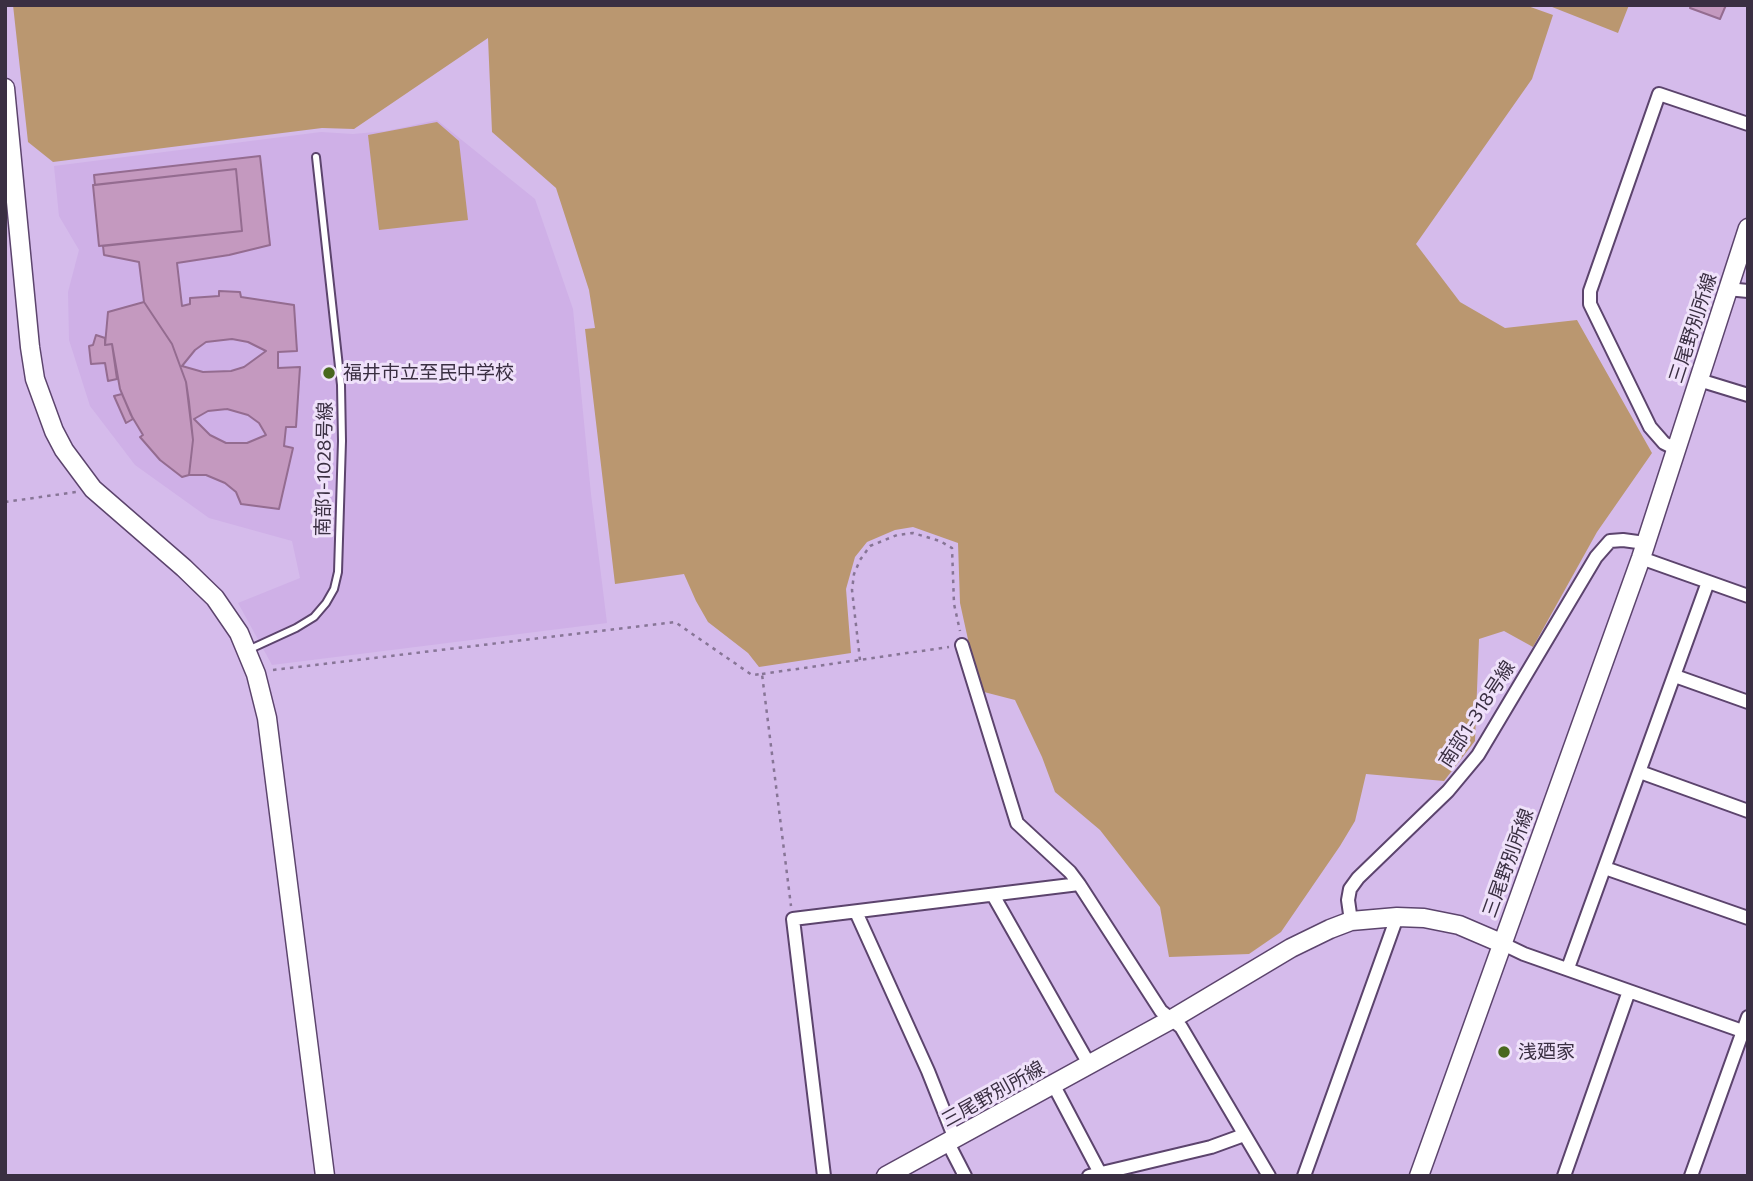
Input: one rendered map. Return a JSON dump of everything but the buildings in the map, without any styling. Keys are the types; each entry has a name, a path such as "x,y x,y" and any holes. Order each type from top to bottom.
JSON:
{"main road":[{"path":"5,88 30,347 35,379 54,431 64,450 93,489 215,598 239,633 256,674 267,718 325,1176"},
{"name":"三尾野別所線","path":"889,1175 1172,1019 1291,948 1351,921 1397,917 1424,918 1459,925 1501,943 1643,551 1748,228"},
{"path":"1419,1176 1501,943"}],"street":[{"path":"1676,449 1664,443 1650,427 1590,304 1590,291 1659,94 1748,124"},
{"path":"1727,289 1748,291"},
{"path":"1699,380 1748,394"},
{"name":"南部1-318号線","path":"1351,921 1348,900 1350,889 1357,878 1448,791 1478,755 1596,557 1610,541 1623,540 1643,551"},
{"path":"1643,551 1708,582 1748,597"},
{"path":"1568,968 1708,582"},
{"path":"962,645 1017,823 1070,872 1079,884 1161,1011 1181,1027 1269,1176"},
{"path":"1675,676 1748,702"},
{"path":"1640,772 1748,811"},
{"path":"1605,868 1748,918"},
{"path":"824,1176 793,919 1079,884"},
{"path":"993,895 1089,1065"},
{"path":"856,912 928,1071 965,1176"},
{"path":"1304,1176 1397,917"},
{"path":"1501,943 1524,954 1745,1032"},
{"path":"1564,1176 1629,991"},
{"path":"1691,1176 1745,1032 1748,1017"},
{"path":"1053,1084 1094,1174 1210,1147 1244,1135"}],"lane":[{"name":"南部1-1028号線","path":"247,651 314,617 334,589 338,572 341,385 316,157"}],"path":[{"path":"5,502 93,489"},
{"path":"256,674 675,622 752,675 860,660 962,645 954,604 952,548 940,541 913,533 897,535 870,546 854,574 852,590 860,660"},
{"path":"762,674 793,919"}],"shaded area":[{"path":"13,5 1525,5 1553,15 1532,79 1416,244 1460,302 1505,328 1577,320 1652,453 1597,532 1533,647 1504,631 1479,639 1475,741 1444,781 1366,774 1355,821 1281,932 1249,954 1169,957 1160,907 1100,830 1055,792 1015,700 984,692 960,603 958,543 913,527 895,530 867,542 855,557 846,589 851,653 759,667 748,653 708,622 684,574 615,584 585,329 595,328 589,290 556,188 492,132 488,38 354,129 322,128 53,162 28,142"},
{"path":"1547,5 1629,5 1618,33"},
{"name":"福井市立至民中学校","path":"437,120 535,199 573,309 607,623 272,665 238,603 300,578 292,541 209,518 135,465 90,406 69,340 68,292 79,250 59,216 54,166 321,132 353,134 386,131"},
{"path":"437,122 459,141 468,220 379,230 368,135"}],"place":[{"name":"福井市立至民中学校","path":"329,373"},
{"name":"浅廼家","path":"1504,1052"}]}
